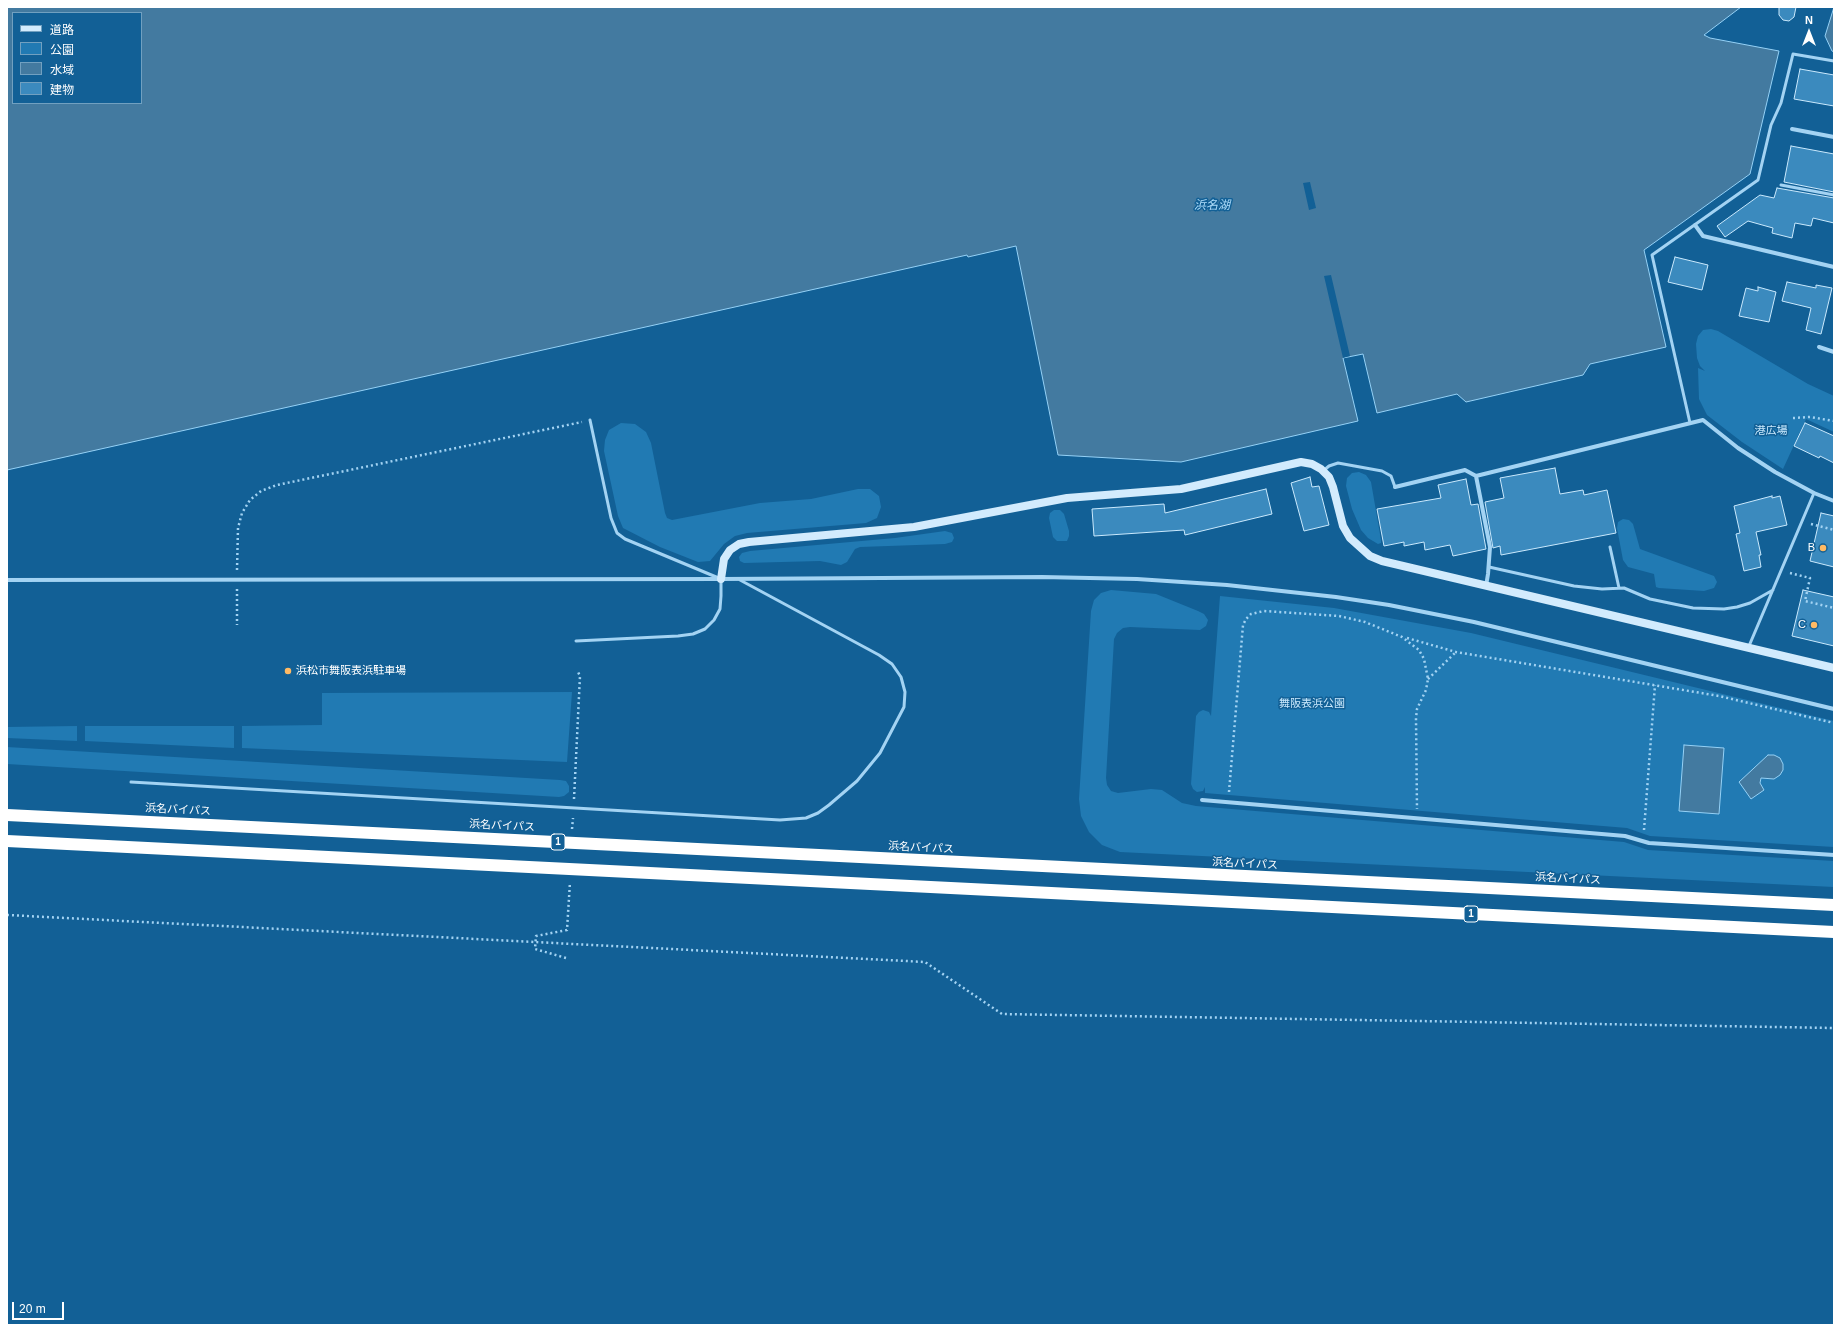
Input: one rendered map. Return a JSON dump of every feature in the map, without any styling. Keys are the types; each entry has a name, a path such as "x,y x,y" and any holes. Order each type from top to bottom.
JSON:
{"highway":[{"name":"浜名バイパス","path":"7,814 1834,905"},
{"name":"1","path":"7,841 1834,932"}],"street":[{"path":"1792,129 1834,137"},
{"path":"1695,225 1703,236 1834,267"},
{"path":"1819,347 1834,352"},
{"path":"1395,487 1466,470 1476,476 1703,420 1738,448 1775,472 1814,493 1834,500"},
{"path":"721,579 724,559 730,550 739,544 914,527 1079,496 1181,489 1301,462 1312,464 1329,477 1343,526 1354,543 1370,556 1382,561 1834,668"},
{"path":"1476,476 1490,547 1486,586"},
{"path":"7,580 1042,577 1137,579 1227,585 1328,596 1389,605 1474,622 1834,709"},
{"path":"1202,800 1625,836 1649,843 1834,855"}],"lane":[{"path":"1690,423 1652,255 1758,180 1771,124 1781,103 1793,54 1834,61"},
{"path":"1781,185 1834,195"},
{"path":"576,641 693,634 705,629 714,620 720,609 721,579 625,539 617,533 611,518 590,420"},
{"path":"1323,471 1329,466 1338,463 1382,471 1391,476 1395,487"},
{"path":"1748,648 1814,493"},
{"path":"1610,547 1619,588"},
{"path":"1489,567 1574,586 1602,589 1619,588 1633,591 1650,600 1709,609 1737,607 1750,603 1773,590"},
{"path":"132,782 772,820 793,820 806,818 818,813 857,781 880,753 904,707 905,692 901,677 892,664 879,655 738,579"}],"path":[{"path":"1793,418 1810,417 1834,421"},
{"path":"237,565 238,528 242,513 250,500 261,491 277,485 590,420"},
{"path":"1803,520 1834,530"},
{"path":"1782,569 1810,578 1805,601 1834,608"},
{"path":"237,594 237,625"},
{"path":"1229,797 1243,625 1251,614 1264,611 1339,616 1372,624 1402,637 1411,642 1422,654 1427,669 1428,679 1426,690 1417,709 1416,718 1417,813"},
{"path":"1402,637 1456,652 1719,696 1834,723"},
{"path":"1428,679 1456,652"},
{"path":"574,793 580,676 577,670"},
{"path":"1643,836 1655,685"},
{"path":"566,958 535,948 535,942 536,936 567,930 569,899"},
{"path":"7,915 925,962 1002,1014 1834,1028"}],"green space":[{"name":"港広場","path":"1711,329 1718,331 1808,384 1834,396 1834,432 1806,419 1783,469 1742,442 1707,415 1699,399 1698,368 1705,371 1700,366 1697,358 1696,344 1698,336 1703,330"},
{"path":"621,423 635,424 646,432 651,443 665,513 667,518 672,520 760,503 811,499 858,489 870,489 879,496 881,507 877,518 866,523 747,533 735,536 724,544 710,561 698,562 660,547 623,528 618,516 604,451 605,440 609,430"},
{"path":"1359,472 1366,475 1371,482 1381,540 1381,543 1378,544 1368,538 1361,530 1352,509 1346,486 1347,478 1352,473"},
{"path":"1054,510 1060,510 1064,514 1069,531 1067,541 1057,541 1053,537 1049,518 1050,513"},
{"path":"1623,519 1629,520 1633,524 1640,549 1714,576 1717,582 1714,588 1704,591 1659,588 1656,587 1654,574 1628,567 1623,560 1617,528 1618,522"},
{"path":"945,531 952,533 954,538 952,542 945,544 860,547 855,549 847,562 841,565 820,561 744,563 740,561 739,557 742,553 750,551 895,538"},
{"path":"1111,590 1156,594 1204,614 1208,620 1206,626 1200,630 1130,627 1123,628 1117,633 1114,639 1106,778 1107,785 1111,791 1118,793 1151,789 1162,790 1182,803 1196,806 1624,842 1648,850 1834,861 1834,887 1120,852 1102,845 1089,832 1081,816 1079,799 1091,611 1094,600 1101,593"},
{"name":"舞阪表浜公園","path":"1220,596 1334,608 1471,633 1834,721 1834,847 1650,836 1627,828 1205,793 1205,787 1203,791 1197,792 1193,789 1191,784 1196,716 1203,710 1209,712 1211,716"},
{"path":"572,692 567,762 242,748 242,726 322,725 322,693"},
{"path":"77,726 77,741 7,738 7,727"},
{"path":"85,726 234,726 234,748 85,741"},
{"path":"7,747 560,780 566,781 569,786 569,792 564,796 559,797 7,764"}],"water":[{"name":"浜名湖","path":"7,7 1741,7 1704,35 1710,38 1779,51 1750,174 1644,250 1666,347 1590,364 1583,375 1466,402 1457,394 1377,413 1363,354 1343,358 1358,421 1181,462 1058,455 1016,246 968,257 967,255 7,470"},
{"path":"1834,7 1834,52 1832,51 1825,36"},
{"path":"1684,745 1724,748 1719,814 1679,811"},
{"path":"1768,755 1774,755 1780,758 1783,764 1783,770 1780,775 1774,779 1761,778 1760,783 1764,790 1751,799 1739,782"}],"pier":[{"path":"1310,182 1316,208 1309,210 1303,183"},
{"path":"1331,275 1350,356 1343,358 1324,276"}],"building":[{"path":"1779,7 1796,7 1794,17 1789,21 1783,20 1779,15"},
{"path":"1800,69 1834,75 1834,106 1794,99"},
{"path":"1791,146 1834,154 1834,192 1784,182"},
{"path":"1777,188 1834,198 1834,223 1813,218 1811,226 1795,223 1792,238 1772,233 1773,228 1748,221 1725,237 1717,226 1760,195 1774,198"},
{"path":"1675,257 1708,265 1702,290 1668,282"},
{"path":"1787,282 1816,288 1816,285 1832,288 1821,334 1806,330 1811,308 1782,301"},
{"path":"1758,287 1776,292 1769,322 1739,316 1746,288 1758,291"},
{"path":"1805,423 1834,436 1834,463 1820,456 1819,458 1794,446"},
{"path":"1555,468 1560,494 1583,490 1584,495 1607,490 1616,533 1501,555 1500,546 1493,548 1485,502 1504,498 1500,478"},
{"path":"1310,477 1312,487 1319,486 1329,525 1304,531 1291,483"},
{"path":"1466,479 1471,505 1478,504 1486,549 1453,556 1450,545 1425,550 1424,542 1404,546 1404,542 1384,546 1377,509 1441,498 1438,485"},
{"path":"1266,489 1272,514 1185,535 1184,530 1094,536 1092,509 1164,504 1165,513"},
{"path":"1772,496 1772,498 1780,496 1787,525 1756,532 1761,555 1759,555 1761,567 1744,571 1736,534 1740,533 1734,506"},
{"name":"B","path":"1821,513 1834,516 1834,567 1810,561"},
{"name":"C","path":"1803,590 1834,597 1834,646 1792,636"}],"place":[{"name":"B","path":"1823,548"},
{"name":"C","path":"1814,625"},
{"name":"浜松市舞阪表浜駐車場","path":"288,671"}]}
